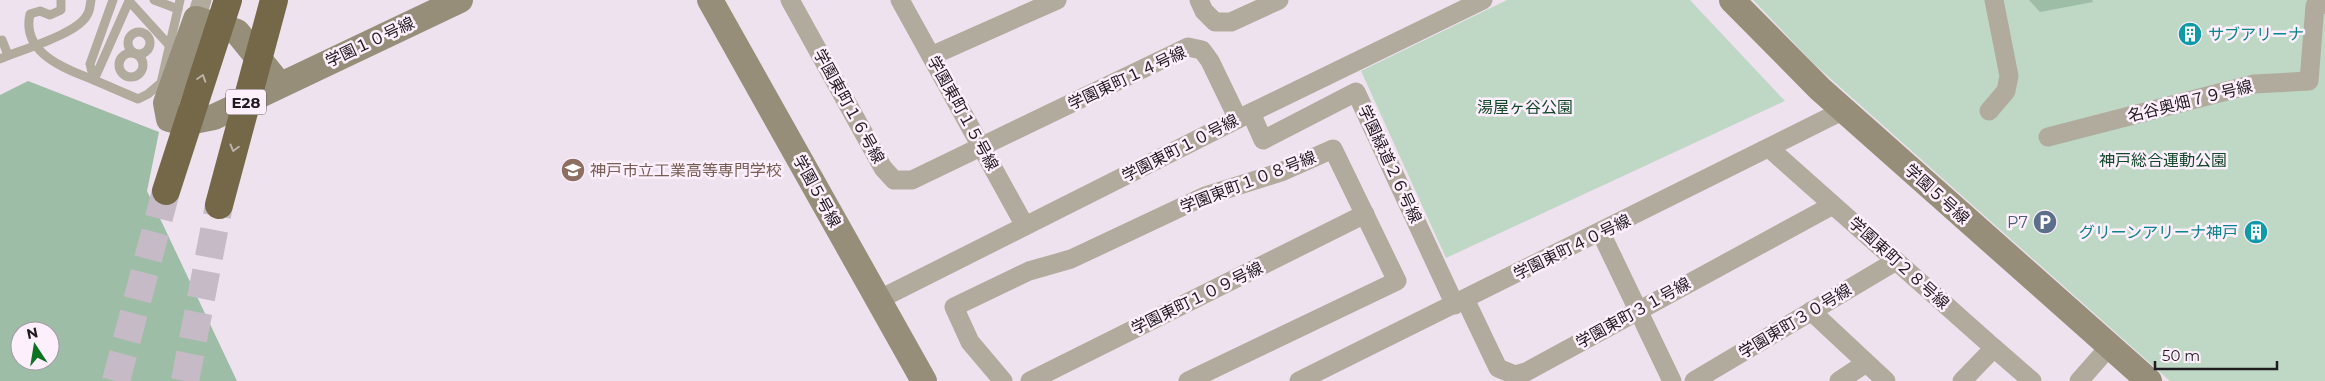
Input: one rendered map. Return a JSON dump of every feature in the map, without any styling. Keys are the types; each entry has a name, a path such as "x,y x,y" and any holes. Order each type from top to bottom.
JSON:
{"highway":[{"path":"166,191 228,0"},
{"name":"E28","path":"219,205 274,0"}],"street":[{"name":"学園１０号線","path":"189,7 166,103 169,119 184,123 214,117 460,0"},
{"name":"学園５号線","path":"710,0 924,381"},
{"name":"学園東町１６号線","path":"790,0 883,168 894,180 912,180 982,147"},
{"name":"学園東町１５号線","path":"900,0 1025,226"},
{"path":"931,56 1057,0"},
{"path":"1199,0 1204,11 1216,22 1231,22 1279,0"},
{"name":"学園東町１０号線","path":"878,300 1245,116 1483,0"},
{"name":"学園５号線","path":"1732,0 1820,89 2148,381"},
{"path":"1989,111 2006,91 2009,76 1994,0"},
{"name":"名谷奥畑７９号線","path":"2048,137 2254,84 2309,82 2315,6 2325,4"},
{"path":"189,7 238,32 280,84"},
{"name":"学園東町１４号線","path":"982,147 1188,47 1202,50 1245,116"},
{"name":"学園緑道２６号線","path":"1245,116 1263,140 1356,92 1460,302"},
{"name":"学園東町４０号線","path":"1310,379 1844,110"},
{"name":"学園東町２８号線","path":"1769,148 2032,381"},
{"name":"学園東町１０８号線","path":"1003,381 970,342 954,307 1029,271 1071,259 1205,196 1281,172 1333,149 1397,281 1188,381"},
{"name":"学園東町３１号線","path":"1460,302 1498,368 1515,375 1526,372 1833,205"},
{"name":"学園東町１０９号線","path":"1030,381 1364,214"},
{"path":"1601,232 1672,381"},
{"name":"学園東町３０号線","path":"1694,381 1896,261"},
{"path":"1811,311 1886,381"},
{"path":"2079,381 2109,347"},
{"path":"1962,381 1994,348"},
{"path":"1838,381 1866,364"}],"lane":[{"path":"61,0 61,10 50,15 40,11 30,14 27,26 35,46 61,68 138,99 148,94 160,83 169,45 189,7 154,0"},
{"path":"0,41 2,40 4,57 35,46 72,28 87,16 92,0"},
{"path":"94,80 90,64 113,0"},
{"path":"94,80 129,0 169,45"},
{"path":"134,53 142,61 141,69 137,75 126,76 120,71 119,63 126,54 134,53"},
{"path":"119,91 126,76"}],"green space":[{"name":"湯屋ヶ谷公園","path":"1507,0 1690,0 1785,101 1446,258 1361,71"},
{"name":"神戸総合運動公園","path":"1753,0 2325,0 2325,381 2170,381 1814,64"},
{"path":"2029,0 2092,0 2093,2 2040,12"},
{"path":"28,81 159,132 147,191 237,381 0,381 0,95"}],"tunnel":[{"path":"116,381 166,191"},
{"path":"185,381 219,205"}],"place":[{"name":"サブアリーナ","path":"2190,34"},
{"name":"神戸市立工業高等専門学校","path":"573,170"},
{"name":"P7","path":"2045,222"},
{"name":"グリーンアリーナ神戸","path":"2256,232"}]}
